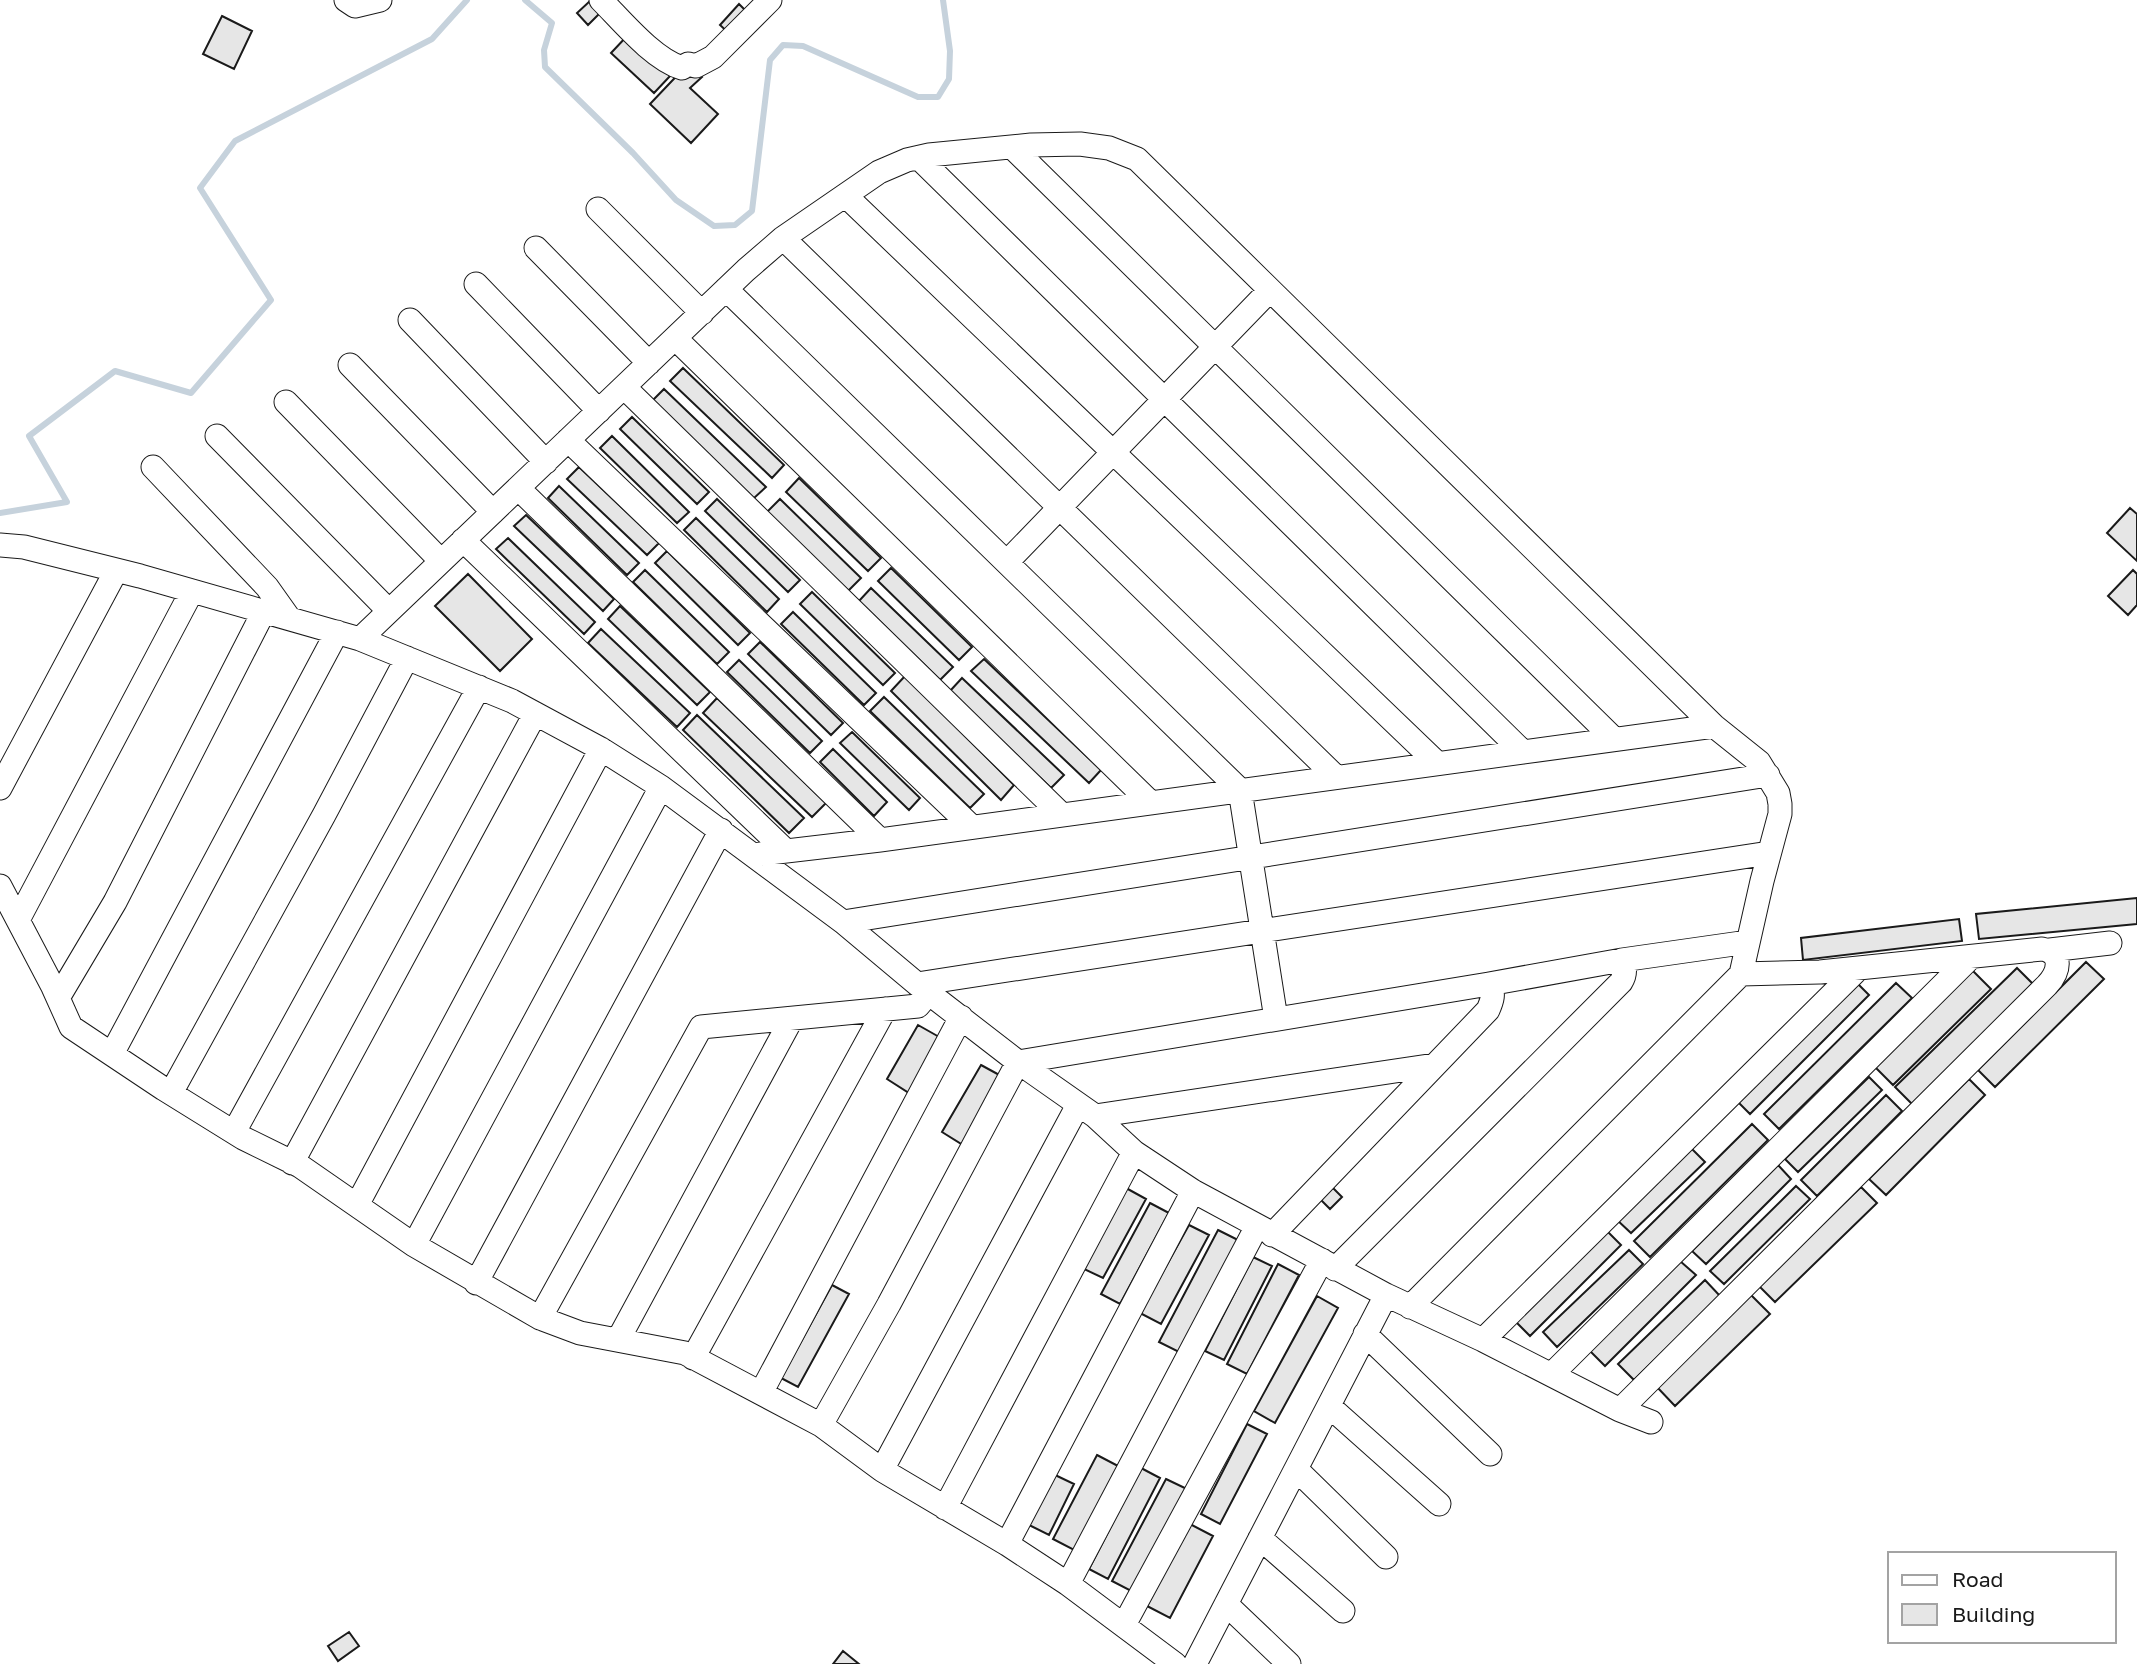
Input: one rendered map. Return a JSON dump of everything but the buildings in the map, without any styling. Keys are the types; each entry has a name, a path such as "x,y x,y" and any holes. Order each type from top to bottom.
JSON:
{"street":[{"path":"346,0 355,6 380,0"},
{"path":"601,0 660,56 682,68 688,64 696,66 713,57 770,0"},
{"path":"360,639 726,289 783,238 879,172 919,158 1012,147 1080,144 1108,148 1136,159 1714,726 1759,762 1777,793 1780,814 1741,974 1409,1307"},
{"path":"1012,147 1613,738"},
{"path":"919,158 1522,751"},
{"path":"846,195 1437,763"},
{"path":"598,209 702,313"},
{"path":"783,238 1336,776"},
{"path":"536,248 649,363"},
{"path":"475,284 599,411"},
{"path":"726,289 1240,790 1276,1019"},
{"path":"1007,562 1270,290"},
{"path":"410,320 546,462"},
{"path":"675,338 1151,803"},
{"path":"350,365 493,512"},
{"path":"624,387 1062,815"},
{"path":"286,402 441,561"},
{"path":"217,436 389,611"},
{"path":"568,440 972,827"},
{"path":"153,467 267,587 289,618"},
{"path":"518,488 880,840"},
{"path":"463,540 785,850"},
{"path":"0,545 24,547 116,571 360,639 479,687 601,749 721,830 844,922 1018,1062 1087,1110 1134,1152 1193,1191 1409,1307 1651,1422"},
{"path":"0,788 116,571"},
{"path":"18,920 192,591"},
{"path":"58,998 115,902 264,611"},
{"path":"112,1054 337,632"},
{"path":"171,1093 407,658"},
{"path":"234,1132 479,687"},
{"path":"292,1163 535,714"},
{"path":"753,855 1714,726"},
{"path":"357,1205 601,749"},
{"path":"844,922 1768,775"},
{"path":"414,1245 661,787"},
{"path":"476,1283 721,830"},
{"path":"923,988 1262,931 1769,853"},
{"path":"0,887 71,1027 234,1132 292,1163 414,1245 540,1318 580,1333 685,1353 821,1425 882,1470 1007,1544 1068,1584 1175,1664"},
{"path":"1018,1062 1489,985 1622,960 1748,942"},
{"path":"1741,974 1858,969 2110,943"},
{"path":"1620,1409 2047,985 2059,963 2050,950"},
{"path":"1552,1374 1971,957"},
{"path":"1124,1625 1329,1264 1621,982 1625,975 1622,960"},
{"path":"1483,1340 1858,969"},
{"path":"1068,1584 1264,1231 1488,1010 1493,999 1489,985"},
{"path":"540,1318 701,1027 918,1006 923,988"},
{"path":"693,1358 885,1009"},
{"path":"761,1393 961,1017"},
{"path":"618,1340 791,1020"},
{"path":"821,1425 1018,1062"},
{"path":"1087,1110 1434,1065"},
{"path":"882,1470 1087,1110"},
{"path":"945,1508 1134,1152"},
{"path":"1007,1544 1193,1191"},
{"path":"1195,1664 1386,1295"},
{"path":"1365,1334 1490,1454"},
{"path":"1329,1406 1439,1504"},
{"path":"1296,1469 1387,1557"},
{"path":"1260,1538 1343,1611"},
{"path":"1226,1604 1289,1664"}],"waterway":[{"path":"0,513 67,502 29,436 115,371 191,393 271,300 200,188 235,141 432,39 467,0"},
{"path":"525,0 552,23 544,50 545,67 633,153 676,200 714,226 735,225 752,211 770,60 783,45 803,46 918,97 938,97 949,79 950,51 943,0"}]}
